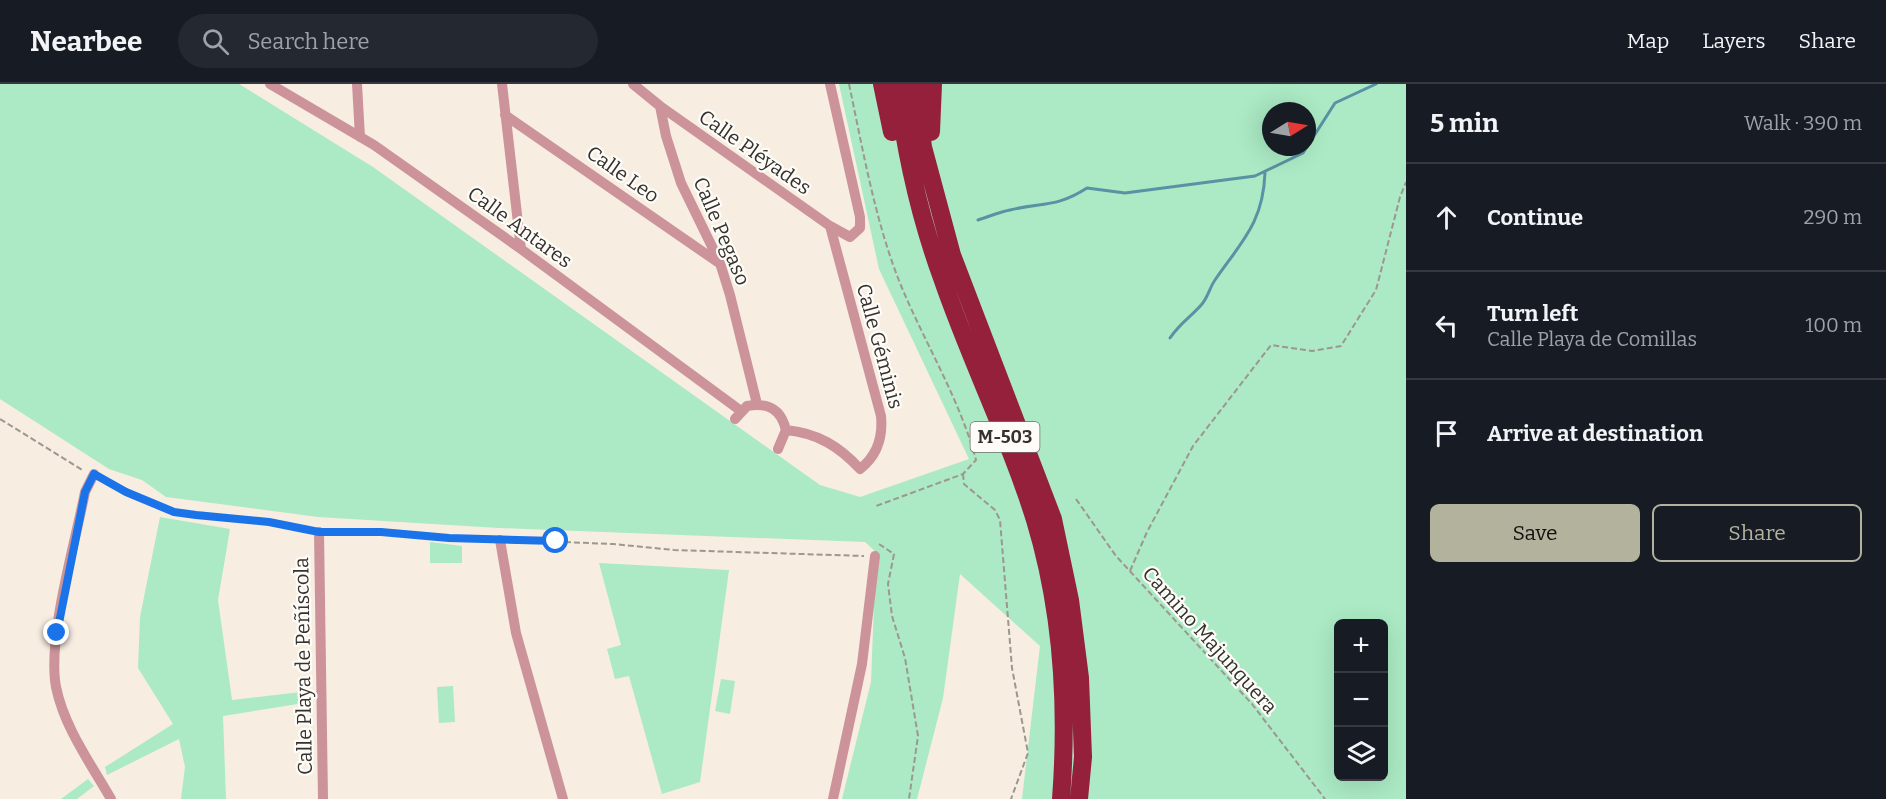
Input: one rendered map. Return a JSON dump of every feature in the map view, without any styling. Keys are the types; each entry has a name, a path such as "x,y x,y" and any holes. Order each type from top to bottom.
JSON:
{"highway":[{"name":"M-503","path":"882,84 916,234 933,283 959,325"},
{"name":"M-503","path":"897,84 906,153 926,230 959,325 1013,455 1035,522 1054,602 1063,680 1065,754 1061,799"},
{"name":"M-503","path":"915,84 923,147 952,255 1053,519 1070,600 1080,678 1083,757 1079,799"},
{"name":"M-503","path":"933,84 932,153 952,255"}],"street":[{"name":"Calle Antares","path":"270,84 360,137 521,249 738,415 757,404"},
{"path":"357,84 360,137"},
{"path":"501,84 521,249"},
{"path":"633,84 660,106"},
{"path":"830,84 860,217 860,228 850,237 830,226"},
{"name":"Calle Pléyades","path":"660,106 830,226"},
{"name":"Calle Pegaso","path":"660,106 666,136 681,183 720,263 742,338 757,404"},
{"name":"Calle Leo","path":"505,115 720,263"},
{"name":"Calle Géminis","path":"786,430 803,432 823,439 844,452 861,469 876,452 882,431 881,416 849,306 830,226"},
{"path":"757,404 768,405 777,410 786,430 778,449"},
{"path":"94,474 85,492 53,659 57,689 70,726 111,799"},
{"name":"Calle Playa de Peñíscola","path":"319,532 323,799"},
{"path":"500,540 516,633 563,799"},
{"path":"833,799 862,664 872,556"}],"path":[{"path":"849,84 873,193 901,286 969,433 976,460 963,474 876,506"},
{"path":"1130,571 1193,446 1271,345 1312,351 1341,346 1376,290 1406,182"},
{"path":"0,419 62,459 126,492 174,512 269,522 319,532 381,532 500,540 613,544 674,550 872,556"},
{"path":"963,474 964,484 994,510 1000,520 1012,668 1028,753 1011,799"},
{"name":"Camino Majunquera","path":"1076,499 1130,571 1252,704 1325,799"},
{"path":"879,544 894,554 888,585 892,616 905,658 918,736 909,799"}],"green space":[{"path":"0,84 239,84 373,167 820,485 860,497 969,459 879,269 839,84 1406,84 1406,799 1022,799 1040,646 960,574 943,698 917,799 842,799 871,682 876,552 865,542 499,528 318,517 166,497 142,480 109,469 0,399"},
{"path":"160,517 230,529 218,600 232,700 309,691 310,702 223,716 226,799 181,799 185,767 179,739 107,775 105,767 173,724 138,668 140,617"},
{"path":"430,542 462,546 462,563 430,563"},
{"path":"599,563 729,570 700,782 662,794 629,676 615,679 607,649 621,645"},
{"path":"721,679 735,681 730,714 715,711"},
{"path":"453,686 455,722 439,723 437,687"},
{"path":"88,779 94,786 77,799 61,799"}],"waterway":[{"path":"978,220 1006,211 1057,202 1087,188 1125,193 1255,176 1303,153 1335,103 1376,84"},
{"path":"1170,338 1204,301 1215,280 1249,231 1260,205 1265,173"}],"route":[{"path":"57,633 85,492 94,474 126,492 174,512 269,522 319,532 381,532 449,538 556,541"}]}
